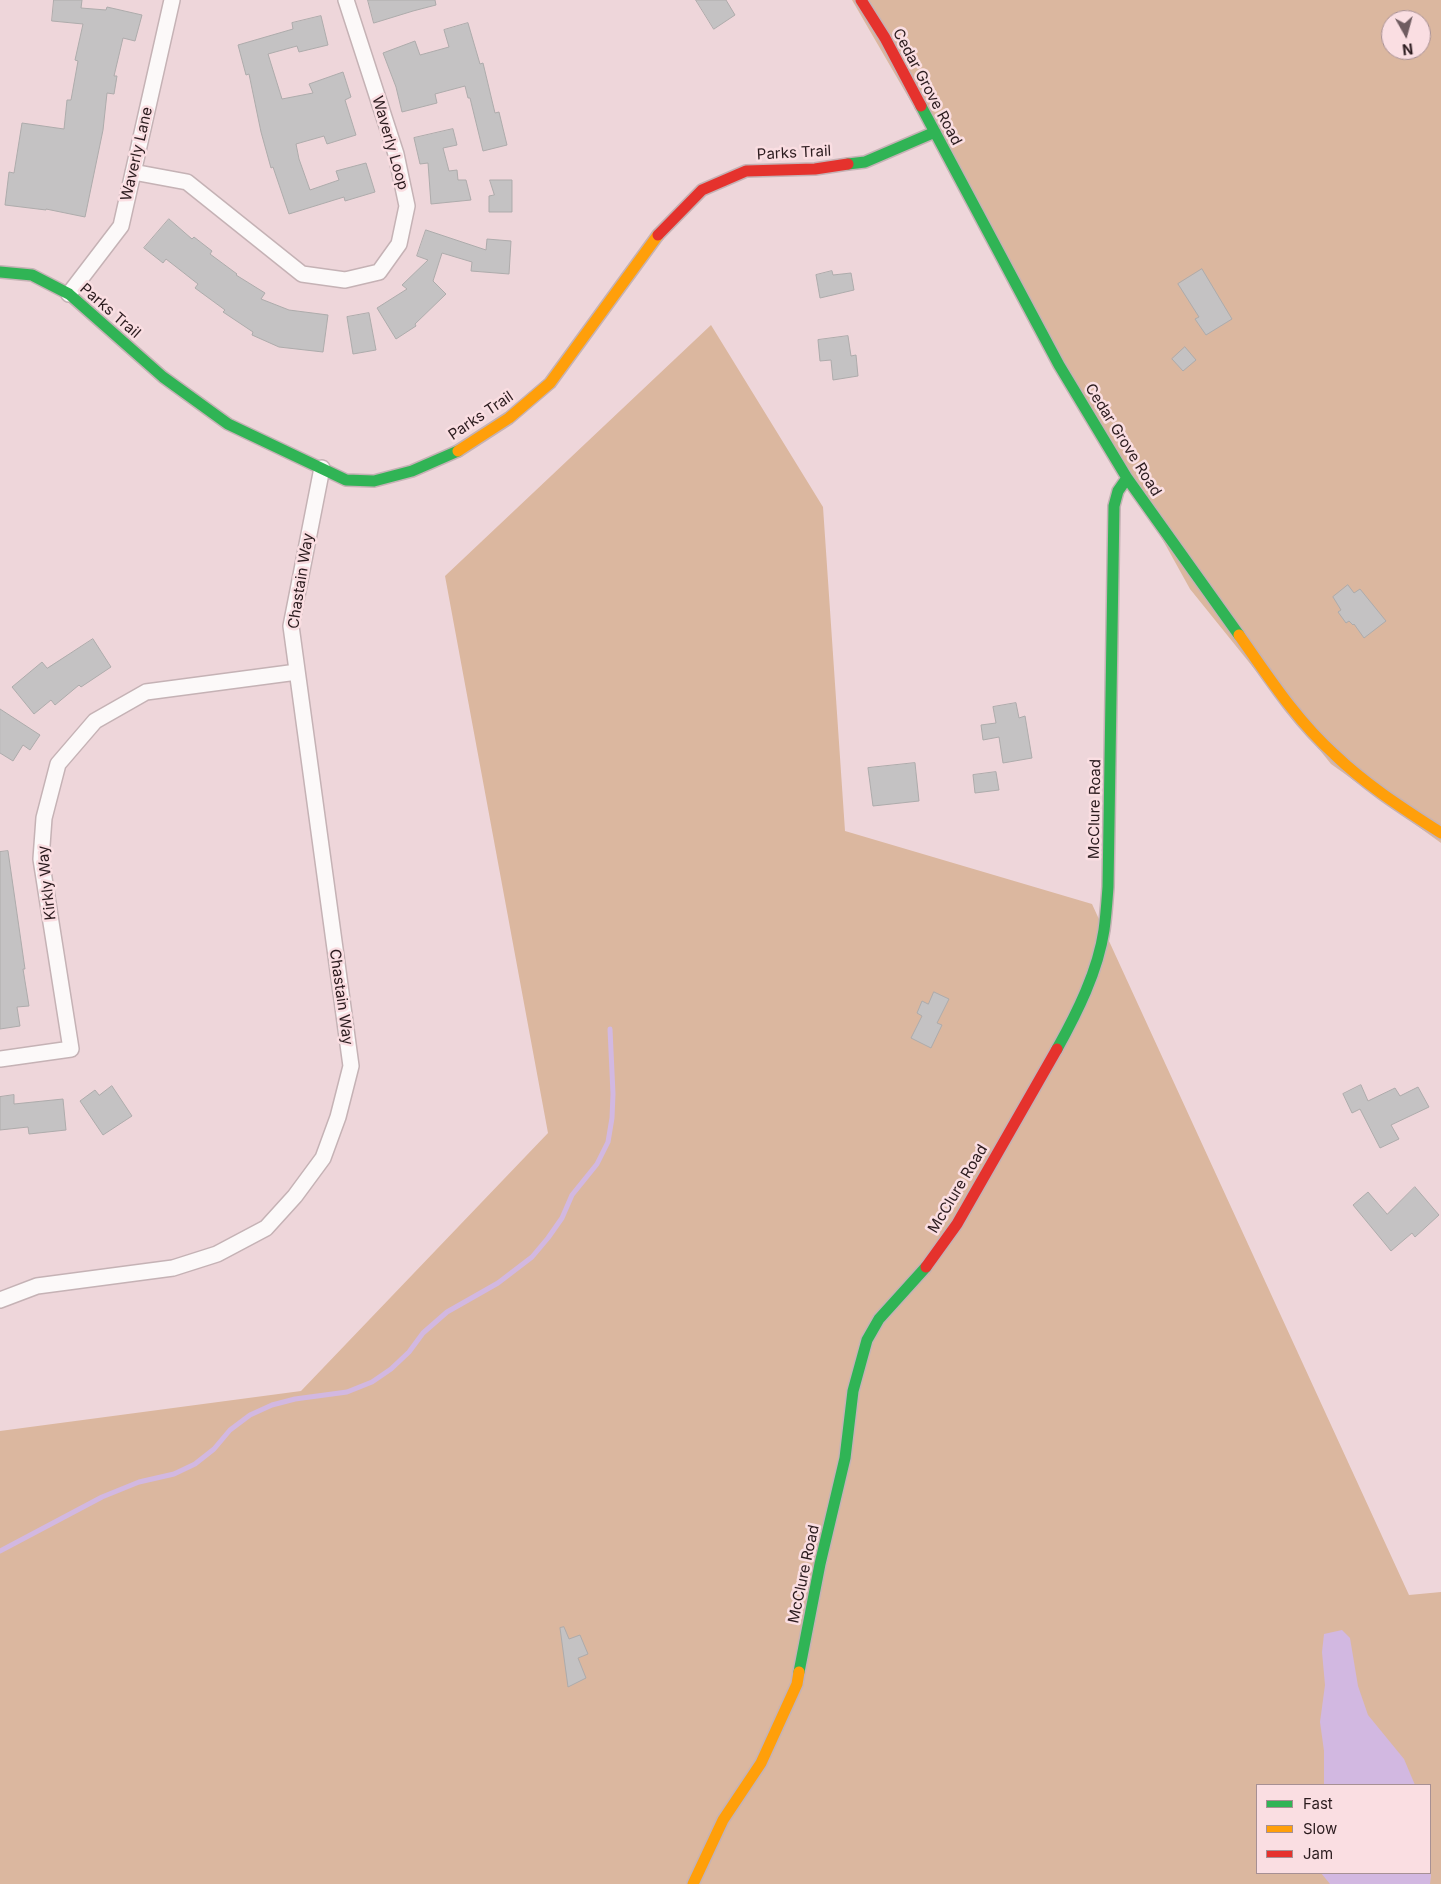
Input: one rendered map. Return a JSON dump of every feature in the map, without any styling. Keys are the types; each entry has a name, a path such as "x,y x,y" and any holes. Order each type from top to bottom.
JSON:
{"street":[{"name":"Waverly Lane","path":"70,294 121,226 172,0"},
{"name":"Waverly Loop","path":"133,172 187,182 302,274 345,280 379,272 399,244 407,206 396,154 346,0"},
{"name":"Cedar Grove Road","path":"861,0 885,38 1059,365 1127,478 1288,704 1334,754 1387,798 1441,833"},
{"name":"Parks Trail","path":"0,272 32,275 70,294 163,377 228,424 346,480 374,481 412,471 460,450 509,418 550,383 662,229 702,190 746,171 815,169 864,162 935,132"},
{"name":"Chastain Way","path":"0,1300 37,1286 173,1268 217,1254 266,1228 295,1196 323,1158 338,1117 351,1066 291,626 322,468"},
{"name":"McClure Road","path":"693,1884 723,1820 760,1763 797,1684 820,1564 845,1458 853,1390 867,1340 879,1319 926,1267 957,1224 1070,1026 1093,971 1104,931 1108,887 1114,506 1118,491 1127,478"},
{"name":"Kirkly Way","path":"0,1058 71,1049 41,859 44,818 58,764 95,721 146,692 297,672"}],"shaded area":[{"path":"852,0 1441,0 1441,843 1331,764 1190,589 1119,461"},
{"path":"711,325 823,507 845,831 1092,904 1409,1595 1441,1592 1441,1884 0,1884 0,1431 301,1391 548,1133 445,576"},
{"path":"1342,1630 1350,1638 1358,1686 1368,1715 1404,1759 1415,1784 1324,1784 1324,1751 1320,1722 1325,1685 1322,1652 1324,1634"},
{"path":"1322,1874 1431,1874 1431,1876 1430,1884 1330,1884"}],"building":[{"path":"54,0 82,0 81,8 106,10 107,7 142,15 135,41 123,38 114,76 117,76 114,94 107,93 103,130 85,217 46,209 5,205 9,172 14,173 22,123 64,129 67,100 71,100 78,61 75,60 83,24 52,21"},
{"path":"368,0 435,0 436,5 374,23"},
{"path":"696,0 726,0 735,15 714,29"},
{"path":"321,16 328,45 299,52 297,46 268,54 282,99 313,93 309,84 343,72 351,97 345,100 356,135 327,144 324,136 296,144 299,159 310,190 339,180 336,171 366,163 375,192 345,201 344,197 289,214 273,167 271,168 261,132 249,74 246,75 238,45 293,29 292,23"},
{"path":"468,23 480,64 483,63 495,113 499,112 507,145 483,151 470,98 468,98 465,86 435,94 437,103 402,112 396,87 383,53 415,41 420,55 449,47 444,30"},
{"path":"453,129 457,145 443,148 449,171 457,170 458,180 466,180 471,200 431,204 428,163 420,164 414,138"},
{"path":"490,180 512,180 512,212 489,212 489,196 494,195"},
{"path":"169,219 192,239 194,237 212,251 210,254 236,275 265,293 261,299 289,310 328,315 323,352 279,347 252,335 253,332 223,312 225,310 195,288 198,284 166,259 163,263 144,248"},
{"path":"426,230 486,250 487,239 511,241 509,274 471,271 472,262 442,253 433,281 446,294 415,324 416,326 396,339 377,308 407,289 402,285 428,260 417,256"},
{"path":"1202,269 1232,319 1206,335 1195,319 1199,317 1178,284"},
{"path":"832,271 833,275 851,273 854,290 820,298 816,275"},
{"path":"369,313 376,350 353,354 347,317"},
{"path":"848,336 851,356 856,355 858,376 833,380 831,360 820,361 818,340"},
{"path":"1185,347 1196,360 1183,371 1172,359"},
{"path":"1348,585 1354,593 1360,589 1386,621 1364,638 1354,624 1349,621 1346,623 1338,612 1341,610 1333,597"},
{"path":"93,639 111,667 81,687 79,685 55,705 51,700 34,714 12,687 42,662 47,668"},
{"path":"1016,703 1019,718 1025,716 1032,758 1003,763 999,737 983,740 981,725 996,723 993,707"},
{"path":"0,709 40,735 30,750 23,745 13,761 0,753"},
{"path":"915,763 919,801 873,806 868,768"},
{"path":"996,772 999,790 975,793 973,775"},
{"path":"8,851 29,1006 17,1007 20,1026 0,1029 0,852"},
{"path":"934,992 949,999 937,1023 942,1025 931,1048 911,1038 922,1016 917,1013 922,1001 928,1004"},
{"path":"1361,1085 1368,1101 1395,1088 1400,1096 1418,1087 1429,1107 1391,1125 1399,1139 1380,1148 1360,1109 1352,1113 1343,1094"},
{"path":"112,1086 132,1116 103,1135 80,1101 95,1090 99,1095"},
{"path":"14,1095 14,1104 63,1099 66,1130 29,1134 28,1127 0,1130 0,1097"},
{"path":"1415,1187 1439,1215 1415,1237 1412,1233 1391,1251 1353,1205 1368,1192 1387,1214"},
{"path":"564,1627 569,1639 580,1635 588,1654 578,1658 586,1678 568,1687 560,1628"}],"waterway":[{"path":"0,1551 102,1497 139,1482 174,1474 195,1464 214,1449 230,1430 250,1415 272,1405 295,1399 347,1392 372,1382 391,1369 409,1352 423,1333 447,1312 498,1283 532,1257 562,1218 572,1195 597,1164 608,1142 613,1094 610,1029"}],"traffic: fast":[{"path":"921,106 1059,365 1127,478 1239,635"},
{"path":"848,164 865,162 935,132"},
{"path":"0,272 32,275 69,294 163,377 228,424 346,480 374,481 412,471 458,451"},
{"path":"1057,1049 1092,976 1105,925 1108,887 1114,506 1118,491 1127,478"},
{"path":"799,1672 820,1564 845,1458 853,1391 867,1340 879,1319 926,1267"}],"traffic: slow":[{"path":"458,451 509,418 550,383 658,235"},
{"path":"1239,635 1283,697 1320,741 1372,786 1441,833"},
{"path":"693,1884 723,1820 761,1763 797,1684 799,1672"}],"traffic: jam":[{"path":"861,0 885,38 921,106"},
{"path":"658,235 702,190 746,171 815,169 848,164"},
{"path":"926,1267 957,1224 1057,1049"}]}
